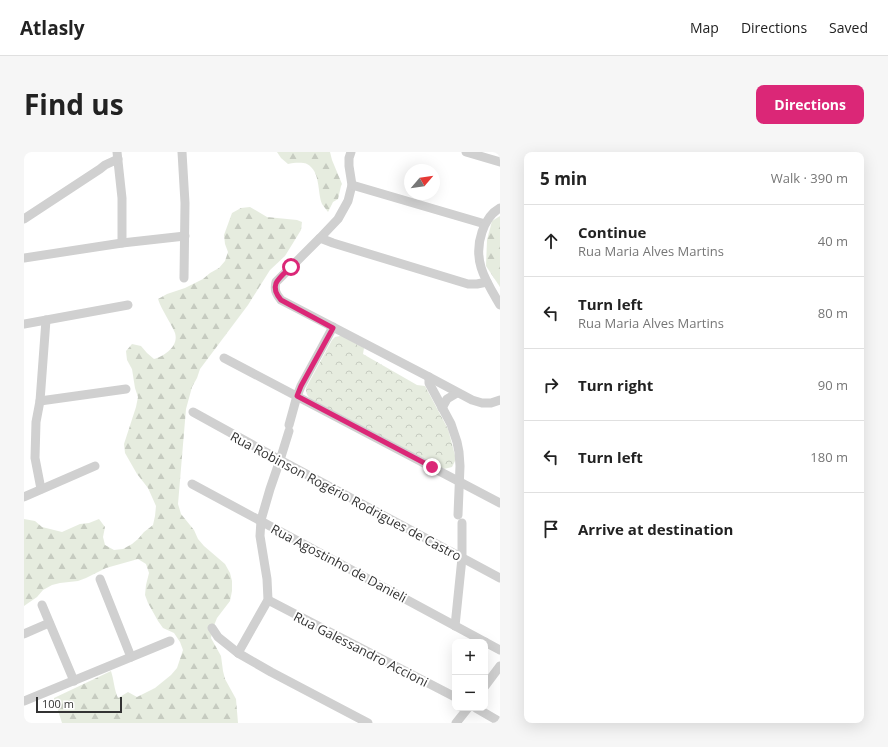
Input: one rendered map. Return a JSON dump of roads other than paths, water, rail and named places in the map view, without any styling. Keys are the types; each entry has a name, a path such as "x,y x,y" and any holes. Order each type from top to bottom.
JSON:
{"street":[{"path":"182,152 185,203 184,278"},
{"path":"351,152 349,166 352,185 348,201 338,219 276,282 275,288 277,295 281,300 457,393 482,403 491,403 500,400"},
{"path":"466,152 500,162"},
{"path":"117,155 122,198 122,243"},
{"path":"24,219 100,169 117,155"},
{"path":"100,169 119,170"},
{"path":"352,185 485,224"},
{"path":"500,208 485,224 480,236 478,251 480,266 500,305"},
{"path":"24,258 122,243 185,236"},
{"path":"320,238 468,284 487,282"},
{"path":"24,324 128,305"},
{"path":"41,489 35,458 36,422 40,401 46,320"},
{"path":"238,653 268,600 267,579 260,536 261,520 280,460 297,396 333,328"},
{"path":"224,358 500,503"},
{"path":"429,377 429,383 451,424 459,452 462,558 455,626"},
{"path":"40,401 126,389"},
{"path":"442,408 447,399 457,393"},
{"name":"Rua Robinson Rogério Rodrigues de Castro","path":"193,412 500,578"},
{"path":"24,497 95,466"},
{"name":"Rua Agostinho de Danieli","path":"192,484 479,639"},
{"path":"100,579 131,657"},
{"name":"Rua Galessandro Accioni","path":"268,600 452,695"},
{"path":"42,605 74,681"},
{"path":"24,634 49,623"},
{"path":"212,628 218,637 238,653 368,723"},
{"path":"24,701 170,641"},
{"name":"Rua Agostinho de Danieli","path":"488,644 500,650"},
{"path":"488,682 500,666"},
{"path":"456,723 466,711"},
{"path":"481,711 500,722"}]}
